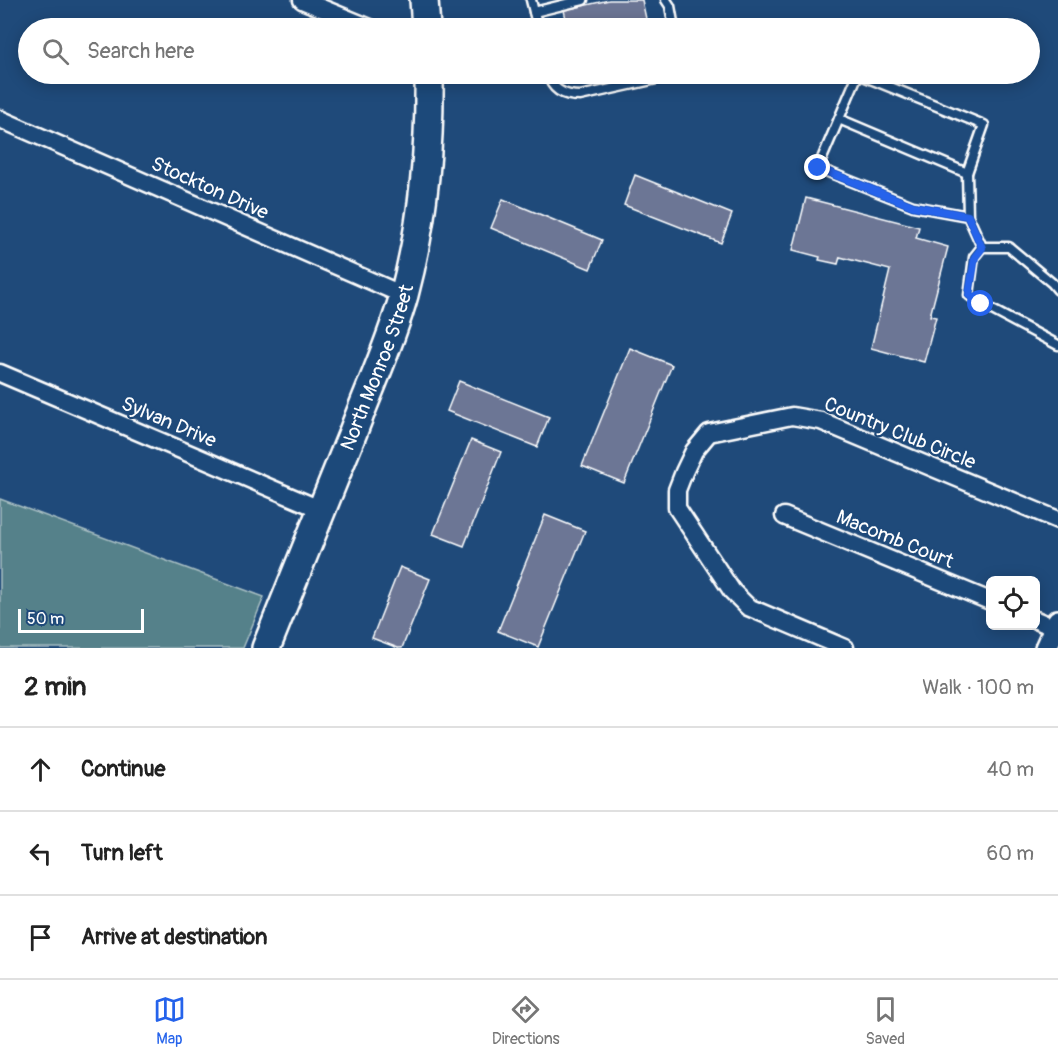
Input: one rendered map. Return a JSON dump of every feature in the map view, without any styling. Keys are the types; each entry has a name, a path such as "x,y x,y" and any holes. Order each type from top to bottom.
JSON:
{"main road":[{"path":"424,0 425,18"},
{"name":"North Monroe Street","path":"266,648 386,348 404,295 422,203 428,137 429,84"}],"street":[{"path":"302,0 346,18"},
{"name":"Stockton Drive","path":"0,119 404,295"},
{"name":"Sylvan Drive","path":"0,373 322,510"},
{"name":"Country Club Circle","path":"845,648 748,607 732,591 677,508 677,490 684,472 694,450 710,433 792,416 821,421 1058,520"},
{"name":"Macomb Court","path":"784,516 986,599"},
{"path":"1046,648 1049,623"}],"lane":[{"path":"531,0 536,18"},
{"path":"534,12 583,0"},
{"path":"668,3 672,18"},
{"path":"552,84 568,96 580,96 634,84"},
{"path":"854,84 818,168 913,206 968,216"},
{"path":"883,84 984,125 967,173 968,216 982,248"},
{"path":"839,119 967,173"},
{"path":"982,248 1009,247 1058,290"},
{"path":"982,248 975,257 969,295 981,304 1058,345"}],"green space":[{"path":"0,499 264,597 243,648 0,648"}],"building":[{"path":"609,0 642,0 646,18 566,18 564,10"},
{"path":"635,175 732,214 721,243 624,205"},
{"path":"806,198 919,227 916,238 948,247 930,316 936,317 924,362 871,348 890,270 840,257 838,264 819,260 820,257 793,250"},
{"path":"503,199 602,240 590,269 491,228"},
{"path":"630,348 672,365 624,483 582,466"},
{"path":"459,381 549,417 537,447 447,411"},
{"path":"471,440 501,452 464,546 433,534"},
{"path":"545,515 585,531 538,647 498,631"},
{"path":"400,567 430,579 402,648 398,648 372,638"}],"route":[{"path":"818,168 913,206 968,216 982,248 975,257 969,295 981,304"}]}
